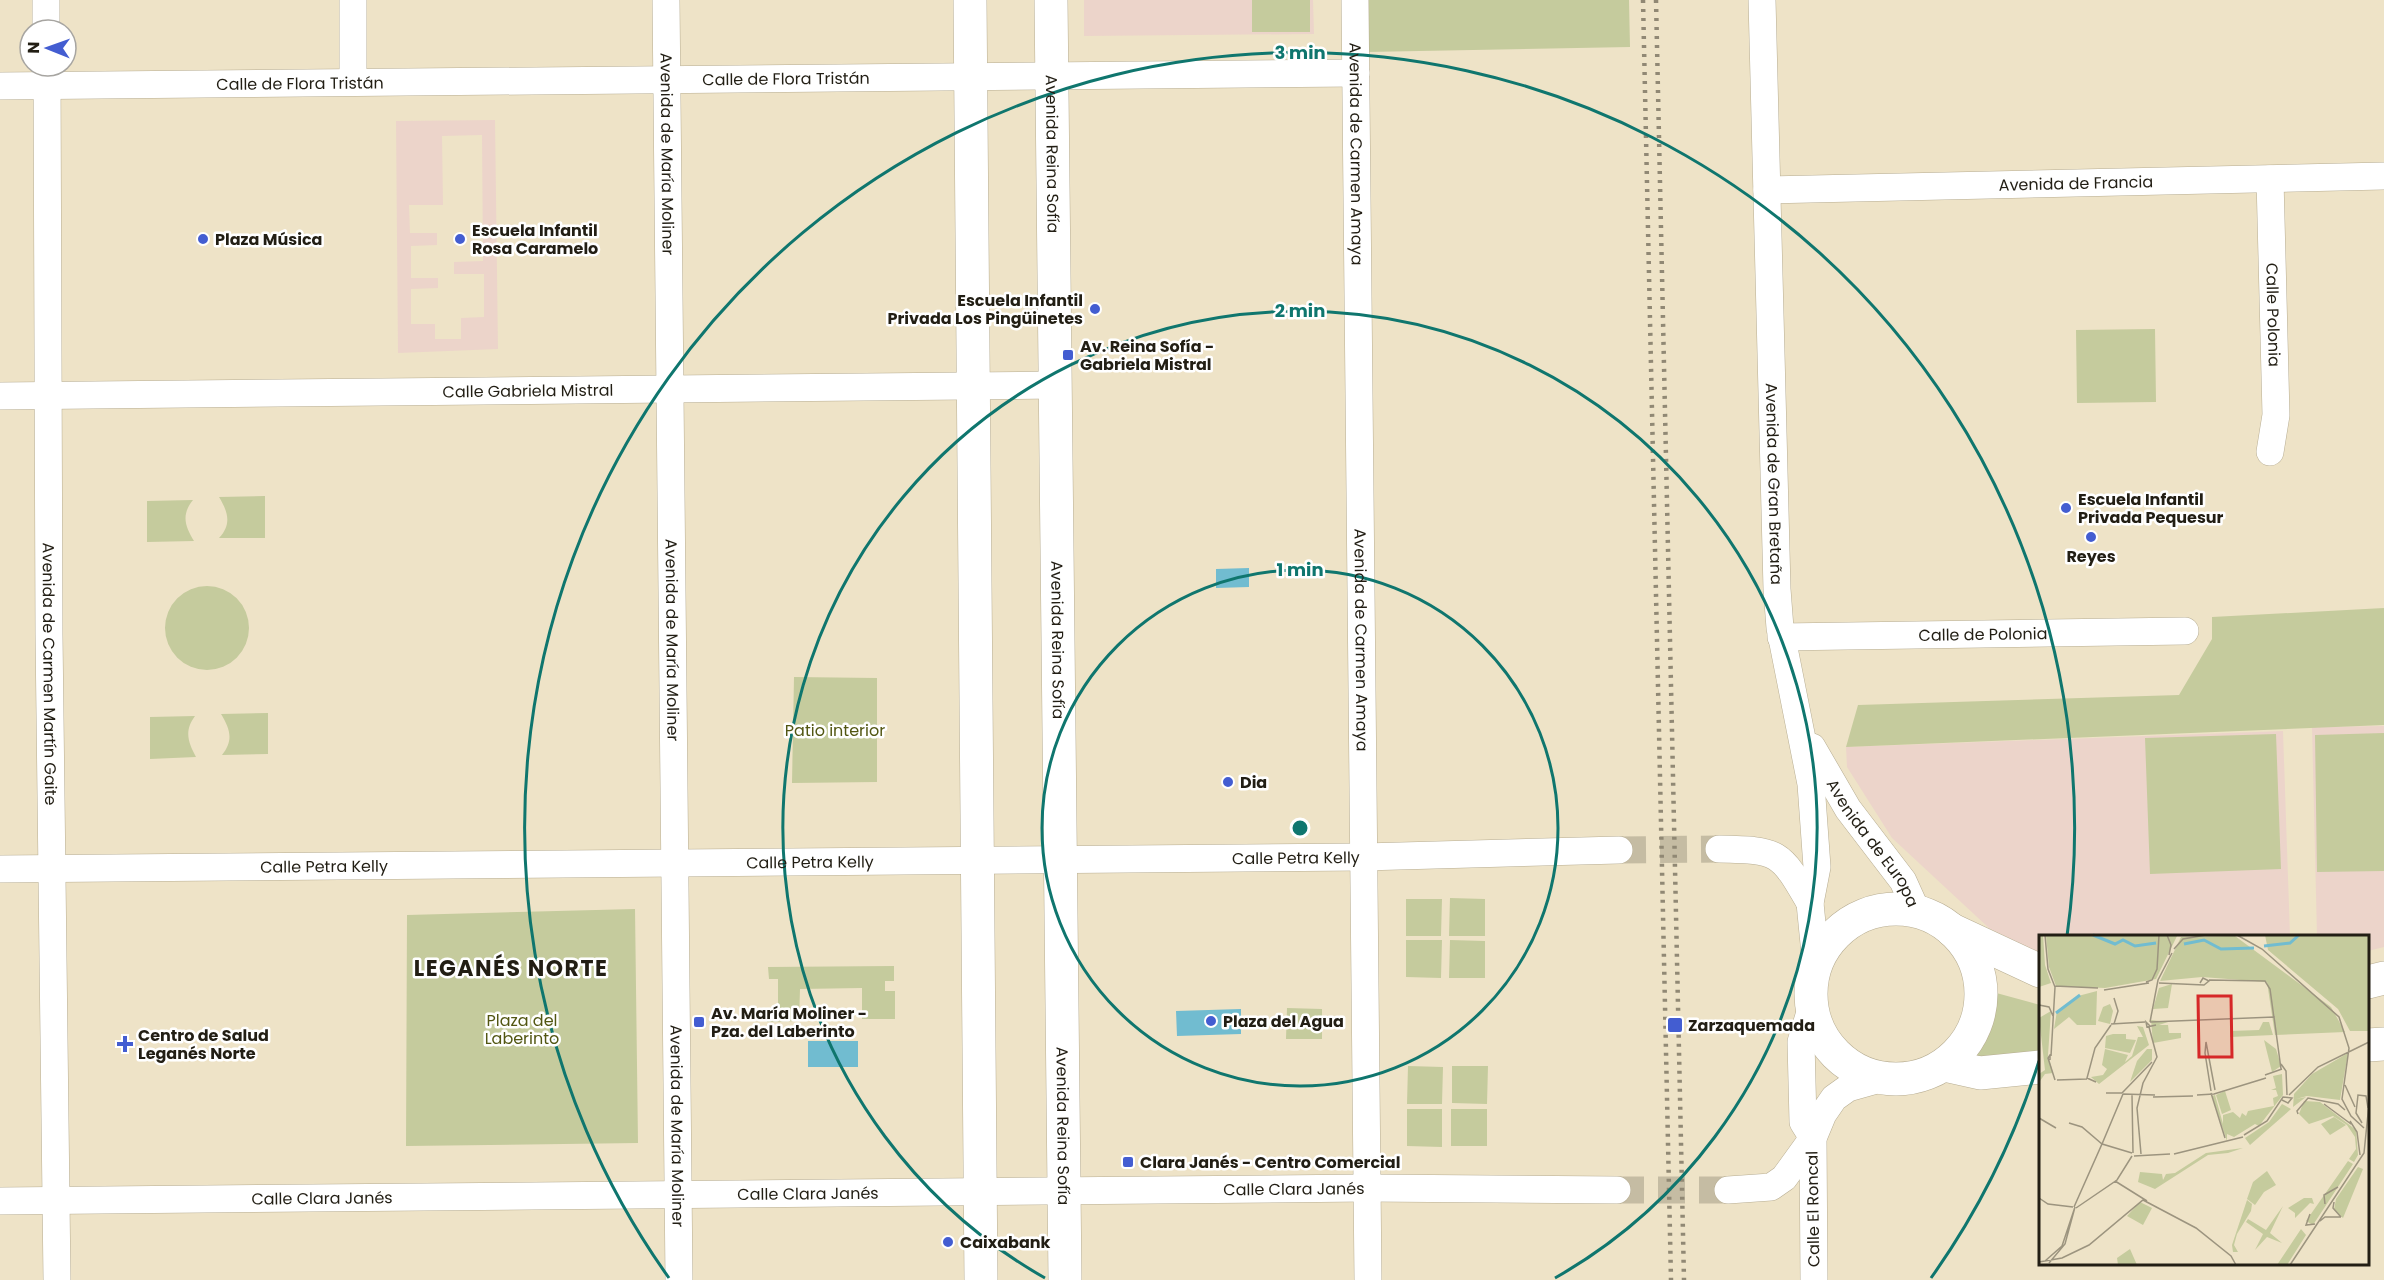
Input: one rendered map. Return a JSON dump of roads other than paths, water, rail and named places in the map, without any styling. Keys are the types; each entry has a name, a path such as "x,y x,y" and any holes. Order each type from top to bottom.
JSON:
{"main road":[{"path":"970,0 981,1280"},
{"name":"Avenida Reina Sofía","path":"1051,0 1065,1280"},
{"name":"Avenida de Europa","path":"1816,964 1834,935 1862,916 1895,909 1917,912"},
{"path":"1917,912 1935,918 1952,930 2039,971"},
{"path":"1816,964 1811,986 1811,1009 1818,1030 1833,1053 1854,1070 1880,1079 1913,1078 1944,1065 1959,1052 1978,1018 1981,996 1974,960 1952,930"},
{"path":"2369,982 2384,978"},
{"path":"2369,1046 2384,1044"},
{"path":"1944,1065 1980,1073 2039,1067"}],"street":[{"path":"46,0 46,18"},
{"path":"353,0 353,82"},
{"name":"Avenida de María Moliner","path":"666,0 679,1280"},
{"name":"Avenida de Carmen Amaya","path":"1355,0 1368,1280"},
{"name":"Avenida de Gran Bretaña","path":"1762,0 1777,590 1781,637 1811,784 1816,855 1810,903 1816,964"},
{"name":"Calle de Flora Tristán","path":"78,77 353,82 1356,73"},
{"name":"Calle de Flora Tristán","path":"0,86 38,78"},
{"name":"Avenida de Carmen Martín Gaite","path":"47,78 50,395 48,618 57,1280"},
{"name":"Avenida de Francia","path":"1767,190 2384,176"},
{"name":"Calle Polonia","path":"2270,178 2276,415 2270,452"},
{"name":"Calle Gabriela Mistral","path":"0,396 1055,385"},
{"name":"Calle de Polonia","path":"1781,637 2177,631"},
{"name":"Avenida de Europa","path":"1801,727 1848,809 1904,881 1917,912"},
{"path":"1719,849 1762,850 1787,863 1810,903"},
{"name":"Calle Petra Kelly","path":"0,869 1364,857 1619,850"},
{"name":"Calle El Roncal","path":"1811,1009 1801,1042 1803,1122 1812,1138"},
{"name":"Calle El Roncal","path":"1814,1280 1812,1138 1823,1114 1834,1098 1848,1088 1880,1079"},
{"path":"1728,1190 1772,1187 1784,1178 1812,1138"},
{"name":"Calle Clara Janés","path":"0,1201 1063,1190 1367,1188 1617,1190"}],"water":[{"path":"1249,568 1249,587 1216,588 1216,569"},
{"path":"1241,1009 1241,1034 1177,1036 1176,1011"},
{"path":"808,1041 858,1041 858,1067 808,1067"}],"tunnel":[{"path":"1619,850 1719,849"},
{"path":"1617,1190 1728,1190"}],"railway":[{"path":"1643,0 1671,1280"},
{"path":"1656,0 1684,1280"}],"place":[{"name":"Plaza Música","path":"203,239"},
{"name":"Escuela Infantil Rosa Caramelo","path":"460,239"},
{"name":"Escuela Infantil Privada Los Pingüinetes","path":"1095,309"},
{"name":"Av. Reina Sofía - Gabriela Mistral","path":"1068,355"},
{"name":"Escuela Infantil Privada Pequesur","path":"2066,508"},
{"name":"Reyes","path":"2091,537"},
{"name":"Dia","path":"1228,782"},
{"name":"Plaza del Agua","path":"1211,1021"},
{"name":"Av. María Moliner - Pza. del Laberinto","path":"699,1022"},
{"name":"Zarzaquemada","path":"1675,1025"},
{"name":"Centro de Salud Leganés Norte","path":"125,1044"},
{"name":"Clara Janés - Centro Comercial","path":"1128,1162"},
{"name":"Caixabank","path":"948,1242"}],"district":[{"name":"LEGANÉS NORTE","path":"511,968"}],"park label":[{"name":"Patio interior","path":"835,730"},
{"name":"Plaza del Laberinto","path":"522,1029"}]}
